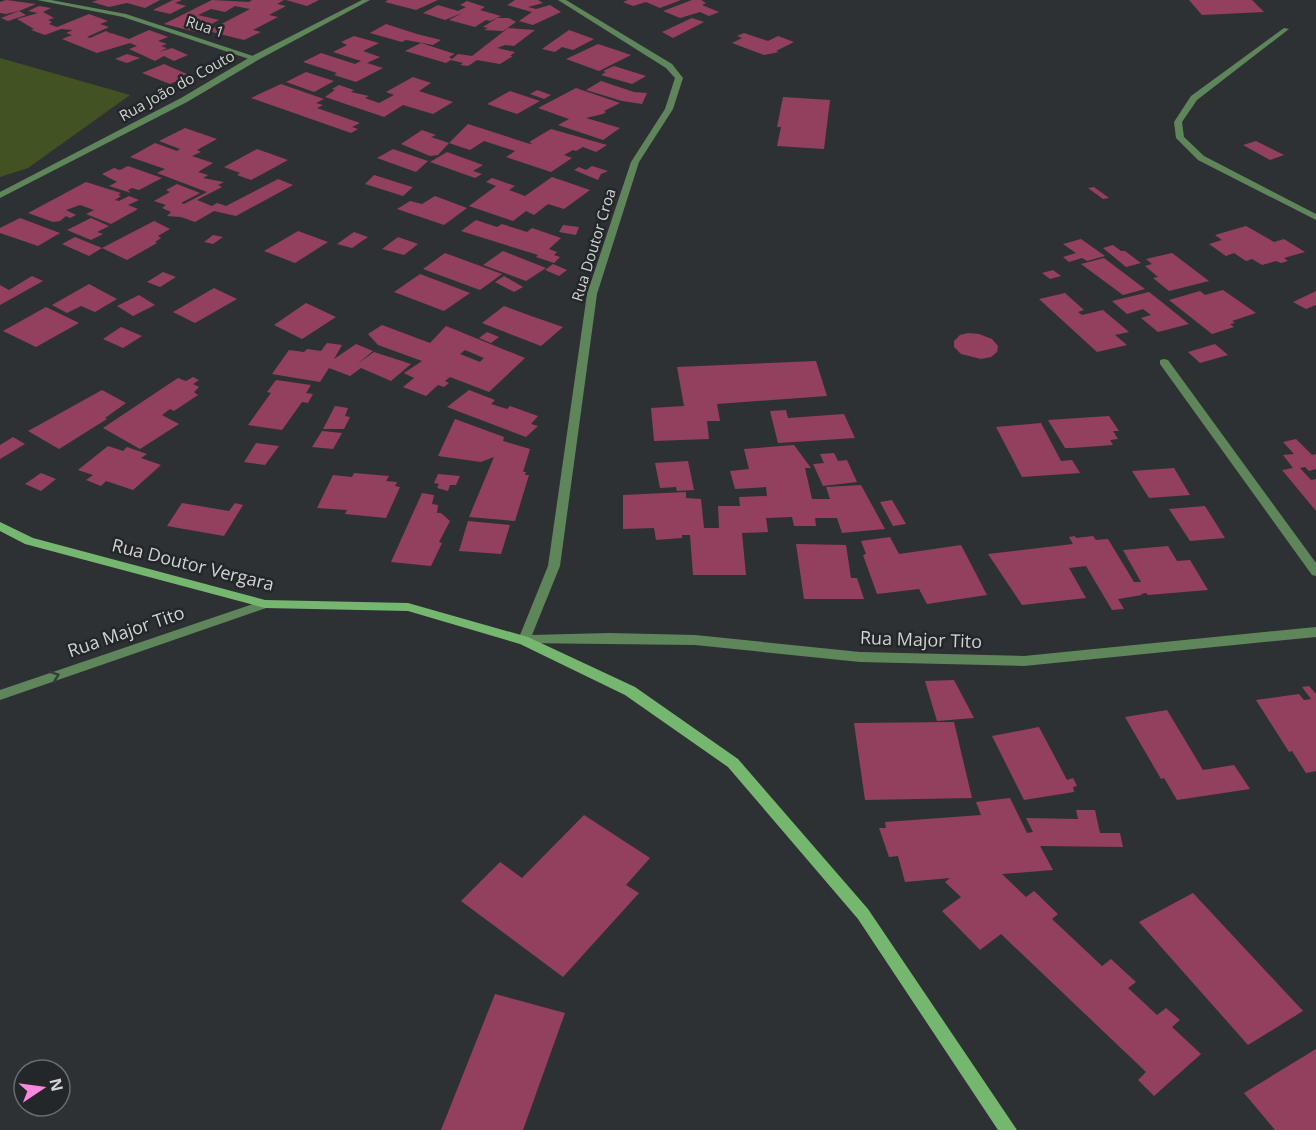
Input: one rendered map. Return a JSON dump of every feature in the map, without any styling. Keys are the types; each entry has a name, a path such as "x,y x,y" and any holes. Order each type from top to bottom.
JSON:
{"main road":[{"name":"Rua Doutor Vergara","path":"0,526 29,541 265,604 408,607 524,640 630,691 733,763 863,914 1008,1130"}],"street":[{"name":"Rua 1","path":"40,0 124,15 255,58"},
{"name":"Rua João do Couto","path":"0,195 184,100 255,58 367,0"},
{"name":"Rua Doutor Croa","path":"524,640 554,566 592,294 635,162 669,109 679,78 669,66 561,0"},
{"path":"1286,28 1194,98 1178,122 1180,138 1201,158 1316,217"},
{"path":"1164,362 1316,572"},
{"name":"Rua Major Tito","path":"0,695 265,604"},
{"name":"Rua Major Tito","path":"524,640 609,638 696,640 860,657 1024,661 1316,632"}],"green space":[{"path":"0,58 130,95 28,168 0,177"}],"building":[{"path":"6,0 36,4 19,11 0,13 0,2"},
{"path":"98,0 160,0 145,8 127,3 109,7 92,2"},
{"path":"173,0 182,0 175,3 186,6 170,14 153,10"},
{"path":"212,0 249,2 252,0 284,0 277,4 286,6 269,15 278,17 253,30 261,32 244,40 208,31 250,9 235,6 225,12 211,9 198,15 219,20 196,32 164,24"},
{"path":"286,0 319,0 307,6"},
{"path":"388,0 438,0 416,10 385,2"},
{"path":"515,0 538,0 543,3 528,7 536,9 550,5 561,12 533,25 519,21 532,12 507,5"},
{"path":"628,0 681,0 660,8 646,2 633,6 623,2"},
{"path":"692,0 701,0 706,3 702,5 719,12 709,16 700,12 680,18 663,11"},
{"path":"1189,0 1252,0 1264,12 1202,15"},
{"path":"467,1 485,7 480,10 501,16 490,21 486,20 475,27 449,20 462,13 445,20 423,13 438,5 458,11 466,7 460,5"},
{"path":"39,6 51,8 43,12 54,18 48,20 52,22 49,24 57,27 89,14 108,21 100,24 109,27 87,37 90,38 106,31 110,33 108,34 129,39 149,30 168,37 158,41 167,44 161,46 167,48 159,52 172,48 188,55 174,61 164,56 155,61 129,49 137,46 130,43 97,53 62,39 72,35 66,33 73,30 61,29 45,35 31,30 34,29 17,19 38,13 28,11"},
{"path":"19,11 26,15 8,21 1,18"},
{"path":"497,18 509,18 516,22 503,31 484,30 488,28 483,27"},
{"path":"692,18 704,22 673,38 662,32"},
{"path":"386,24 441,40 433,45 406,40 402,42 370,33"},
{"path":"508,28 535,30 514,46 505,45 497,48 515,52 510,56 513,56 500,64 477,60 468,66 460,65 463,63 451,60 446,63 405,51 421,43 455,54 449,57 452,59 458,54 472,56"},
{"path":"569,30 594,39 573,50 562,47 555,52 542,49"},
{"path":"744,33 768,41 778,36 794,42 776,51 779,52 764,55 732,43 742,38 737,36"},
{"path":"354,36 379,43 363,51 380,57 367,63 383,68 356,82 303,62 321,53 355,64 361,61 333,52 347,45 341,42"},
{"path":"598,44 631,55 599,71 566,59"},
{"path":"127,54 140,58 127,63 115,59"},
{"path":"164,64 187,74 170,84 142,73"},
{"path":"614,66 646,76 632,84 601,75 606,72 603,71"},
{"path":"306,72 334,81 314,92 286,82"},
{"path":"413,77 431,83 419,91 453,102 433,114 403,105 384,117 325,97 339,85 354,90 351,92 369,96 365,98 379,103 394,95 386,92"},
{"path":"601,81 634,92 647,93 642,104 622,101 586,90"},
{"path":"281,84 324,99 316,103 323,105 317,108 360,123 352,127 358,129 351,133 251,98"},
{"path":"576,88 620,103 604,111 606,112 603,114 586,118 620,128 603,140 558,125 569,119 538,108"},
{"path":"537,90 551,95 544,99 530,94"},
{"path":"510,91 540,101 517,114 487,104"},
{"path":"783,97 830,100 824,149 777,146 781,127 777,127"},
{"path":"468,124 530,144 532,143 529,142 551,129 607,145 596,152 583,147 576,151 573,150 564,155 572,158 551,172 506,157 515,151 484,141 470,150 449,143"},
{"path":"185,128 217,139 197,150 201,152 192,156 213,163 198,172 208,175 203,178 224,182 218,185 222,187 197,200 212,206 217,203 226,206 278,179 293,185 236,216 214,211 195,222 181,217 167,216 171,212 162,208 166,205 154,201 170,192 166,190 177,184 200,193 181,203 184,204 207,192 157,173 165,169 130,157 155,143 177,151 180,149 159,141"},
{"path":"422,130 436,135 431,137 449,143 438,155 430,156 401,144"},
{"path":"1256,141 1284,155 1270,160 1243,145"},
{"path":"257,149 288,160 251,180 224,167"},
{"path":"393,149 428,161 416,172 377,158"},
{"path":"447,152 483,165 473,171 482,174 475,178 430,162"},
{"path":"128,166 162,178 139,190 132,188 128,190 131,193 109,186 117,182 102,174 114,168 120,170"},
{"path":"592,166 608,171 601,174 598,180 574,170 579,167 586,170"},
{"path":"374,175 413,187 403,196 365,184"},
{"path":"552,177 590,190 564,209 548,204 534,215 526,211 513,221 469,206 496,186 486,182 492,178 515,186 509,190 525,196"},
{"path":"86,182 121,193 118,195 121,196 115,200 119,201 129,196 139,200 128,205 138,209 111,224 86,214 94,210 80,205 66,210 76,215 70,218 66,216 60,221 53,222 28,213"},
{"path":"1094,187 1109,198 1103,199 1088,188"},
{"path":"435,196 467,208 444,225 397,209 410,201 422,204"},
{"path":"20,218 60,233 38,246 0,233 0,228"},
{"path":"91,218 109,226 97,232 103,234 91,240 67,230"},
{"path":"476,220 497,227 502,224 527,232 532,228 561,238 549,249 557,252 554,255 560,257 554,263 536,257 538,255 461,231"},
{"path":"154,221 170,229 158,236 161,238 155,242 157,243 127,260 102,248"},
{"path":"563,225 579,227 576,235 559,232"},
{"path":"1246,226 1274,242 1284,239 1305,252 1284,258 1288,261 1281,263 1276,261 1262,265 1252,259 1246,261 1234,253 1226,256 1209,244 1222,240 1215,235"},
{"path":"298,231 328,242 295,263 264,251"},
{"path":"354,232 368,237 352,248 337,244"},
{"path":"213,235 223,237 213,244 204,242"},
{"path":"75,237 102,248 89,256 62,244"},
{"path":"398,237 418,244 404,255 382,249"},
{"path":"1081,239 1105,256 1087,261 1082,258 1069,262 1063,257 1076,253 1063,244"},
{"path":"1113,245 1141,263 1126,267 1103,248"},
{"path":"503,251 546,268 526,281 483,265"},
{"path":"445,253 502,274 480,290 423,269"},
{"path":"1172,253 1209,281 1169,291 1153,278 1158,277 1145,266 1152,264 1146,259"},
{"path":"1104,258 1145,289 1123,295 1081,264"},
{"path":"553,264 567,270 559,276 545,270"},
{"path":"1053,270 1061,276 1050,279 1042,273"},
{"path":"163,272 176,277 160,287 147,282"},
{"path":"420,274 470,293 444,311 394,292"},
{"path":"32,276 43,281 0,305 0,285 9,290"},
{"path":"504,276 523,287 514,292 495,282"},
{"path":"89,284 117,299 95,312 81,306 67,313 52,305"},
{"path":"214,288 237,299 195,323 173,312"},
{"path":"1223,290 1256,313 1232,321 1235,323 1230,324 1234,327 1212,334 1169,300 1200,291 1205,295"},
{"path":"1316,291 1316,305 1306,309 1293,302"},
{"path":"1149,292 1189,324 1158,332 1141,318 1151,315 1143,309 1127,314 1112,301"},
{"path":"1065,293 1084,310 1078,312 1082,315 1103,310 1129,332 1115,335 1127,345 1097,352 1039,299"},
{"path":"139,295 155,305 133,316 117,306"},
{"path":"306,303 336,317 302,339 274,325"},
{"path":"504,306 563,327 541,346 482,323"},
{"path":"46,307 79,323 36,347 3,331"},
{"path":"382,325 430,343 446,326 525,358 489,392 450,377 445,381 449,383 444,387 438,385 426,396 403,387 414,378 404,373 422,361 378,345 368,334","holes":["465,350 484,358 480,362 460,354"]},
{"path":"121,327 142,336 123,348 103,339"},
{"path":"487,332 499,337 491,343 479,338"},
{"path":"968,333 992,339 998,346 997,352 991,357 981,359 961,354 954,347 954,341 960,335"},
{"path":"327,343 342,345 334,359 356,344 373,351 357,364 374,352 411,364 391,381 361,368 350,376 329,368 320,382 272,374 289,350 321,351"},
{"path":"1215,344 1228,355 1200,363 1188,352"},
{"path":"816,361 827,396 717,404 720,421 707,421 709,439 654,441 651,408 684,406 677,367"},
{"path":"193,377 199,380 193,384 199,387 194,392 198,395 174,411 170,409 162,415 179,424 140,449 103,428 178,378 186,381"},
{"path":"276,380 311,385 306,393 313,394 308,403 302,402 282,430 248,425 271,393 267,392"},
{"path":"102,390 126,403 105,418 107,419 59,449 28,431"},
{"path":"469,390 495,400 491,404 507,409 510,406 538,416 531,424 538,426 526,437 447,407"},
{"path":"335,406 348,408 345,416 350,417 344,429 323,429"},
{"path":"786,410 788,418 844,414 855,438 778,443 770,411"},
{"path":"1109,416 1119,431 1113,431 1118,439 1110,440 1113,445 1072,448 1065,448 1048,420"},
{"path":"455,419 504,437 503,441 530,449 523,472 529,475 515,521 469,517 494,457 481,462 438,456"},
{"path":"1041,423 1061,461 1072,460 1080,473 1022,477 996,427"},
{"path":"322,431 342,433 333,449 312,447"},
{"path":"13,437 25,444 0,459 0,445"},
{"path":"1296,439 1312,455 1316,454 1316,469 1309,471 1305,467 1300,468 1311,480 1316,479 1316,511 1282,470 1293,468 1283,455 1294,454 1283,442"},
{"path":"256,443 279,446 265,465 244,462"},
{"path":"794,445 811,468 805,468 812,499 830,499 826,487 861,485 885,529 842,533 837,518 815,518 816,526 794,526 792,517 766,518 768,532 742,533 746,575 693,575 690,535 682,535 682,538 656,540 654,528 623,529 623,495 686,492 686,498 701,499 704,528 719,528 718,506 740,506 739,497 767,496 766,487 735,489 730,471 749,469 744,449"},
{"path":"108,446 123,451 127,447 147,454 141,458 161,465 133,490 106,481 101,486 86,480 93,475 78,470"},
{"path":"834,453 838,461 847,460 857,482 823,486 813,464 824,463 820,454"},
{"path":"688,461 694,490 677,491 676,487 660,488 655,463"},
{"path":"1174,468 1190,495 1149,498 1132,471"},
{"path":"41,473 56,479 41,491 25,484"},
{"path":"354,473 389,476 386,481 397,482 395,486 400,487 386,518 345,514 347,510 317,508 333,475 352,477"},
{"path":"438,474 460,476 456,485 450,485 448,491 437,488 439,484 434,483"},
{"path":"422,493 434,495 432,504 438,505 437,513 441,513 450,521 439,542 442,543 431,566 391,562"},
{"path":"892,500 906,524 893,526 880,502"},
{"path":"182,503 229,511 235,503 243,505 224,536 167,526"},
{"path":"1205,506 1225,538 1190,541 1169,509"},
{"path":"468,521 510,525 501,554 459,551"},
{"path":"1075,536 1076,538 1093,536 1096,540 1108,539 1134,582 1141,582 1123,550 1168,546 1177,561 1190,560 1208,590 1141,594 1118,599 1124,609 1112,610 1086,566 1069,568 1086,598 1022,605 988,554 1073,544 1069,537"},
{"path":"890,537 899,554 961,545 987,595 927,604 919,589 877,594 863,555 866,554 861,541"},
{"path":"796,544 846,545 851,578 857,578 864,599 804,599"},
{"path":"954,680 974,718 937,721 925,681"},
{"path":"1309,686 1316,694 1316,771 1306,773 1292,751 1289,752 1256,700 1299,694 1304,700 1311,699 1302,687"},
{"path":"1167,710 1203,770 1234,765 1250,789 1177,800 1164,778 1161,779 1125,717"},
{"path":"954,722 972,798 865,800 854,723"},
{"path":"1039,727 1067,780 1073,778 1077,786 1073,787 1074,792 1024,800 992,736"},
{"path":"1010,798 1027,833 1033,832 1026,818 1078,819 1076,810 1095,810 1100,833 1120,833 1123,847 1040,846 1053,870 1002,874 1026,897 1034,891 1058,914 1052,919 1102,966 1111,959 1136,982 1128,988 1157,1015 1166,1008 1180,1020 1172,1027 1201,1054 1154,1096 1138,1080 1146,1072 1001,934 980,950 942,911 961,897 945,882 950,878 905,882 898,856 889,857 879,828 886,828 885,822 981,815 976,802"},
{"path":"584,815 650,858 626,885 639,893 563,977 461,901 500,862 522,878"},
{"path":"1193,893 1303,1011 1248,1045 1139,922"},
{"path":"495,994 565,1013 523,1130 441,1130"},
{"path":"1316,1049 1316,1130 1275,1130 1244,1093"}]}
